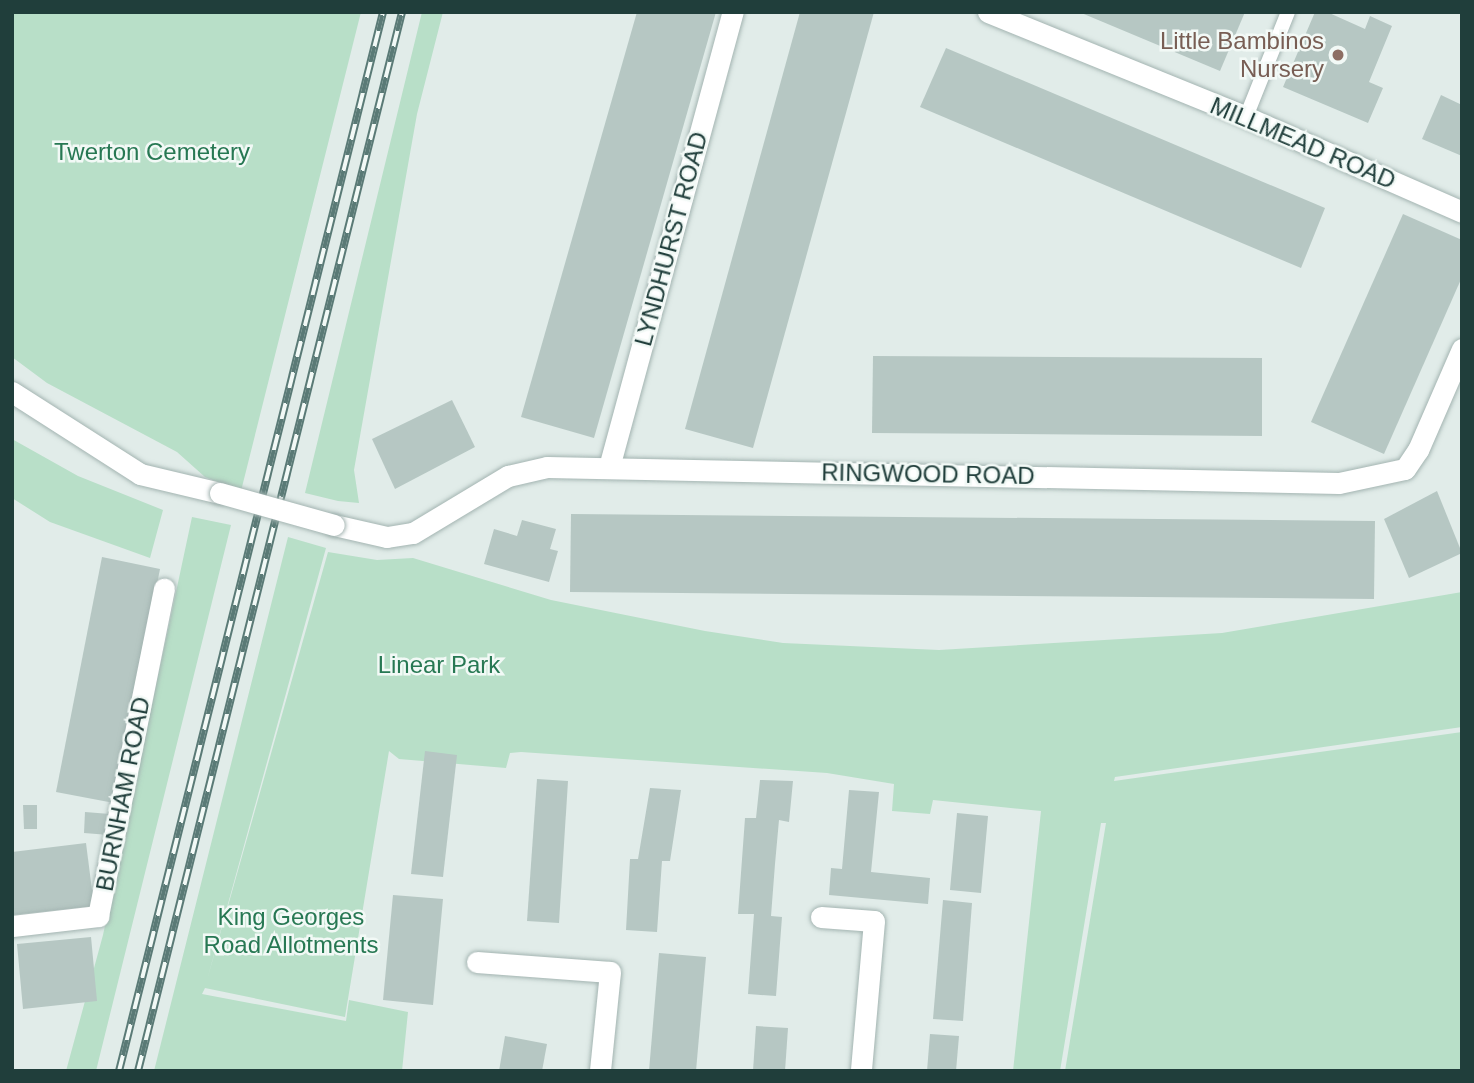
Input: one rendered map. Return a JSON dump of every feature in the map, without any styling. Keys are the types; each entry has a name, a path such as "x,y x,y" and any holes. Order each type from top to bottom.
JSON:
{"street":[{"name":"LYNDHURST ROAD","path":"609,467 733,12"},
{"name":"MILLMEAD ROAD","path":"988,12 1246,117 1462,212"},
{"name":"RINGWOOD ROAD","path":"12,392 140,474 375,536 413,533 508,476 547,467 1339,483 1405,469 1418,450 1462,349"},
{"name":"BURNHAM ROAD","path":"12,926 98,916 164,589"},
{"path":"821,917 874,921 861,1071"},
{"path":"477,961 610,972 600,1071"}],"lane":[{"path":"1246,117 1289,12"}],"green space":[{"name":"Twerton Cemetery","path":"12,12 361,12 241,491 205,477 177,452 47,383 12,357"},
{"path":"422,12 443,12 417,114 354,470 359,503 338,501 305,493"},
{"path":"12,439 78,476 163,510 150,558 50,522 12,498"},
{"path":"192,517 231,525 96,1071 66,1071 103,935"},
{"path":"288,537 326,548 207,980 328,552 377,560 413,558 551,600 705,631 783,643 939,650 1222,633 1462,592 1462,727 1115,777 1114,781 1462,732 1462,1071 1065,1071 1106,823 1101,823 1060,1071 1013,1071 1041,811 933,800 930,814 892,811 894,784 827,773 521,752 510,753 506,768 399,759 389,751 345,1017 205,988 202,994 346,1021 349,1000 408,1012 402,1071 154,1071"}],"building":[{"path":"637,12 716,12 594,438 521,417"},
{"path":"800,12 874,12 753,448 685,429"},
{"path":"1079,12 1245,12 1220,71"},
{"name":"Little Bambinos Nursery","path":"1315,12 1327,12 1365,29 1370,16 1392,26 1369,82 1383,88 1368,123 1283,87"},
{"path":"946,48 1325,208 1301,268 920,107"},
{"path":"1441,95 1462,105 1462,156 1422,139"},
{"path":"1403,214 1462,240 1462,277 1384,454 1311,422"},
{"path":"873,356 1262,358 1262,436 872,433"},
{"path":"452,400 475,447 395,489 372,439"},
{"path":"1437,491 1462,553 1409,578 1384,519"},
{"path":"571,514 1375,521 1374,599 570,592"},
{"path":"522,520 556,529 550,549 558,551 549,582 484,564 494,529 517,536"},
{"path":"102,557 160,569 114,803 56,792"},
{"path":"425,751 457,755 443,877 411,874"},
{"path":"537,779 568,781 559,923 527,921"},
{"path":"760,780 793,781 789,822 779,820 775,864 771,916 782,917 776,996 748,994 754,914 738,914 745,818 756,818"},
{"path":"650,788 681,790 670,861 662,861 657,932 626,930 630,859 638,859"},
{"path":"849,790 879,792 871,872 930,878 928,904 829,895 831,868 842,869"},
{"path":"23,805 37,805 37,829 24,829"},
{"path":"85,812 110,814 109,835 84,833"},
{"path":"957,813 988,816 981,893 950,890"},
{"path":"86,843 94,906 12,915 12,852"},
{"path":"393,895 443,899 433,1005 383,1000"},
{"path":"943,900 972,903 963,1021 933,1019"},
{"path":"91,937 97,1001 23,1009 17,944"},
{"path":"659,953 706,957 696,1071 649,1071"},
{"path":"756,1026 788,1028 785,1071 753,1071"},
{"path":"930,1034 959,1036 956,1071 927,1071"},
{"path":"505,1036 547,1044 542,1071 499,1071"}],"railway":[{"path":"119,1071 383,12"},
{"path":"138,1071 402,12"}],"place":[{"name":"Little Bambinos Nursery","path":"1338,55"}],"park label":[{"name":"Linear Park","path":"439,665"},
{"name":"King Georges Road Allotments","path":"291,931"}]}
